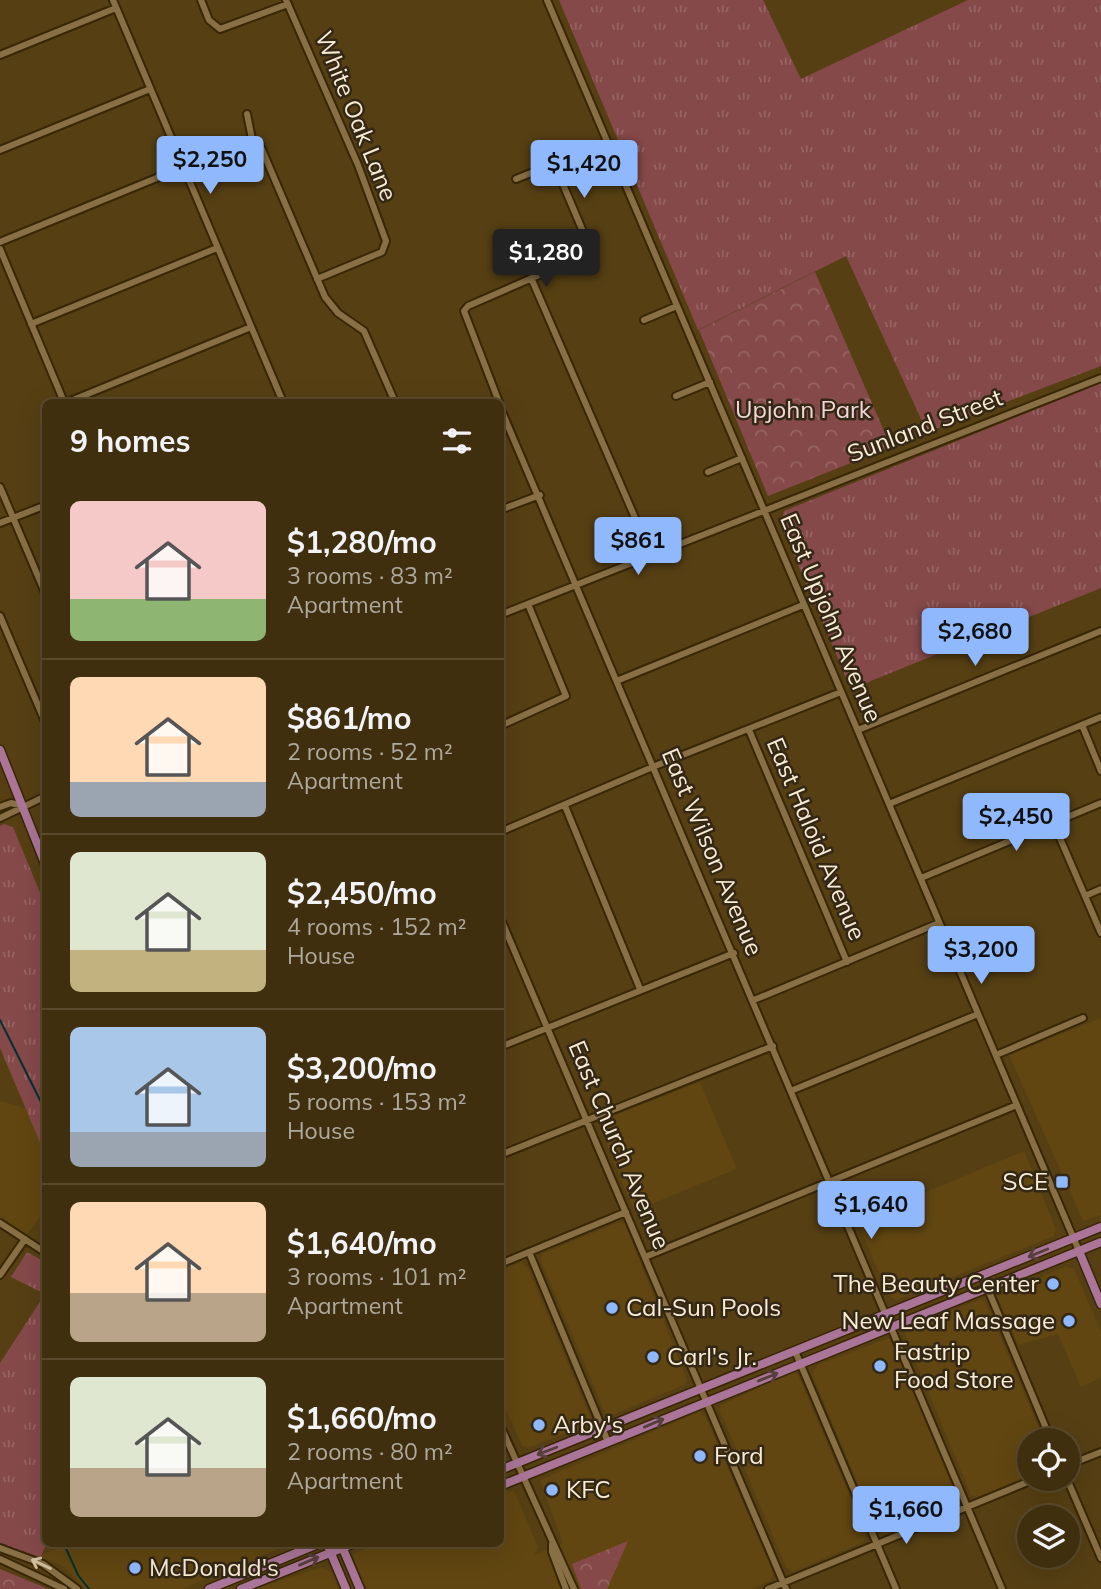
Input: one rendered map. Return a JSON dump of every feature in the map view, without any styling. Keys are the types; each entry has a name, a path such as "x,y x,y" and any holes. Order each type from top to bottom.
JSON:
{"main road":[{"path":"0,750 42,856"},
{"path":"504,1468 1101,1227"},
{"path":"504,1484 1101,1242"},
{"path":"1079,1251 1101,1304"},
{"path":"209,1589 311,1547"},
{"path":"343,1547 360,1589"},
{"path":"241,1589 329,1548 346,1589"}],"street":[{"path":"113,0 282,399"},
{"path":"201,0 209,20 217,27 226,28 287,2"},
{"name":"East Upjohn Avenue","path":"547,0 1079,1251"},
{"name":"White Oak Lane","path":"287,2 358,165 384,236 384,248 317,279"},
{"path":"0,55 116,8"},
{"path":"0,150 150,89"},
{"path":"247,114 252,139 260,145 317,279 332,307 358,326 368,338 394,399"},
{"path":"0,242 252,139"},
{"path":"516,179 608,142"},
{"path":"554,163 587,244 584,255 579,260 532,280 652,557"},
{"path":"31,324 217,248"},
{"path":"0,249 65,399"},
{"name":"East Wilson Avenue","path":"498,399 464,316 466,308 532,280"},
{"path":"645,320 677,306"},
{"path":"73,399 251,327"},
{"name":"Sunland Street","path":"504,613 652,557 763,509 889,464 1101,378"},
{"path":"676,397 710,382"},
{"name":"East Wilson Avenue","path":"504,423 540,495 1003,1589"},
{"path":"708,472 741,458"},
{"path":"0,487 42,586"},
{"path":"504,508 540,495"},
{"path":"0,523 42,507"},
{"path":"504,724 565,697 566,692 528,604"},
{"path":"619,680 803,605"},
{"path":"0,616 42,715"},
{"path":"858,730 1101,631"},
{"path":"504,830 655,766 841,692"},
{"path":"889,804 1101,717"},
{"path":"1082,725 1101,771"},
{"name":"East Haloid Avenue","path":"749,730 847,962"},
{"path":"0,818 42,797"},
{"path":"0,807 10,803 23,806"},
{"path":"921,878 1101,803"},
{"path":"565,806 640,989"},
{"path":"1053,822 1101,933"},
{"path":"1085,896 1101,889"},
{"path":"754,1000 939,923"},
{"name":"East Church Avenue","path":"504,925 785,1586"},
{"path":"504,938 509,936"},
{"path":"504,1045 734,953"},
{"path":"793,1090 978,1014"},
{"path":"996,1055 1083,1018"},
{"path":"504,1153 774,1046"},
{"path":"645,1256 1017,1105"},
{"path":"504,1262 626,1212"},
{"path":"0,1223 42,1250"},
{"path":"0,1275 25,1239"},
{"path":"529,1252 608,1443"},
{"path":"982,1275 1046,1428"},
{"path":"795,1351 895,1589"},
{"path":"504,1434 552,1544 552,1552 566,1589"},
{"path":"1080,1460 1101,1452"},
{"path":"768,1589 785,1586 876,1544 1017,1487"},
{"path":"1073,1491 1101,1558"},
{"path":"552,1544 558,1548 574,1589"},
{"path":"0,1548 43,1564 78,1589"},
{"path":"0,1559 64,1589"}],"shaded area":[{"path":"1101,1018 1101,1215 1083,1221 1009,1055"},
{"path":"700,1082 737,1169 634,1211 600,1128 605,1119"},
{"path":"0,1101 34,1111 42,1132 42,1214 25,1237 0,1219"},
{"path":"1024,1151 1056,1229 1054,1236 896,1300 888,1295 857,1221"},
{"path":"619,1222 625,1224 687,1380 684,1385 610,1416 606,1415 541,1261 542,1254"},
{"path":"521,1262 528,1268 591,1419 589,1424 528,1448 522,1446 504,1405 504,1269"},
{"path":"1066,1266 1074,1269 1101,1331 1101,1378 1081,1387 1058,1334 1018,1345 997,1296"},
{"path":"979,1300 985,1301 1039,1428 1017,1428 1017,1481 979,1497 971,1495 904,1333 907,1328"},
{"path":"891,1337 957,1498 954,1505 885,1534 878,1532 812,1374 817,1365"},
{"path":"794,1372 798,1375 866,1534 863,1542 793,1572 786,1567 719,1409 721,1405"},
{"path":"699,1412 705,1416 774,1574 770,1581 750,1589 367,1589 353,1557 355,1553 370,1547 504,1547 504,1492 507,1491 514,1491 538,1547 534,1555 563,1543 540,1480"},
{"path":"61,1547 284,1547 182,1589 85,1589 63,1566 39,1556"},
{"path":"322,1567 331,1572 339,1589 255,1589"}],"green space":[{"path":"559,0 763,0 801,79 968,0 1101,0 1101,366 927,432 846,256 698,330"},
{"name":"Upjohn Park","path":"815,272 891,447 768,496 699,330"},
{"path":"1101,383 1101,588 851,689 781,525 784,511"},
{"path":"4,824 13,827 42,898 42,1088 39,1089 42,1096 42,1147 0,1048 0,826"},
{"path":"27,1252 42,1260 42,1292 11,1277"},
{"path":"42,1299 42,1547 45,1547 40,1559 0,1543 0,1363"},
{"path":"628,1541 607,1589 581,1589 572,1564"},
{"path":"0,1569 48,1589 0,1589"}],"waterway":[{"path":"0,1020 42,1104"},
{"path":"65,1547 78,1575 89,1589"}],"place":[{"name":"SCE","path":"1062,1182"},
{"name":"The Beauty Center","path":"1053,1284"},
{"name":"Cal-Sun Pools","path":"612,1308"},
{"name":"New Leaf Massage","path":"1069,1321"},
{"name":"Carl's Jr.","path":"653,1357"},
{"name":"Fastrip Food Store","path":"880,1366"},
{"name":"Arby's","path":"539,1425"},
{"name":"Ford","path":"700,1456"},
{"name":"KFC","path":"552,1490"},
{"name":"McDonald's","path":"135,1568"}]}
